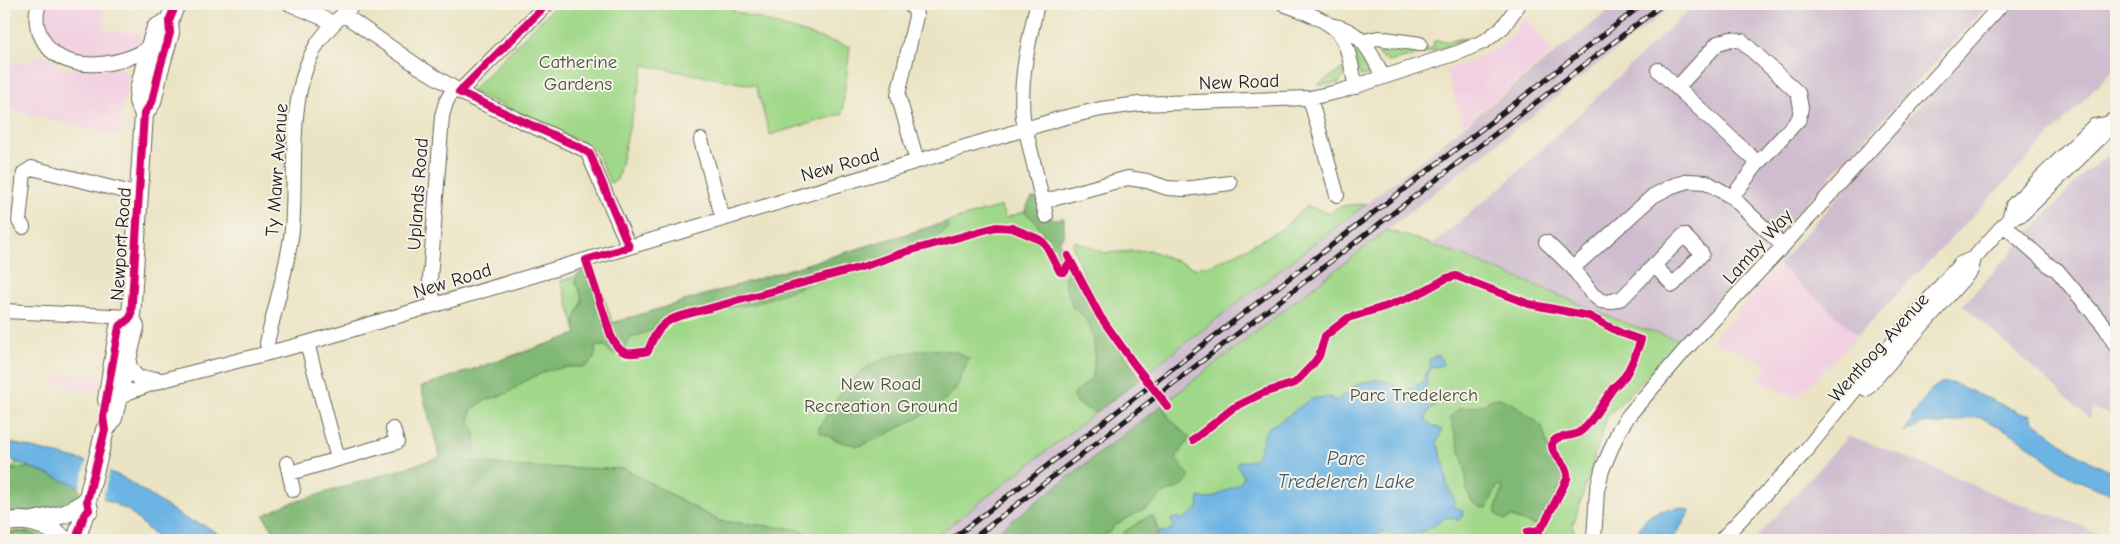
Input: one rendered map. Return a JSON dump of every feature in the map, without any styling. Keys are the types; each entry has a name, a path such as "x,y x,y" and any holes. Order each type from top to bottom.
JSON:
{"main road":[{"name":"Newport Road","path":"144,114 152,102 170,33 169,21 176,4"},
{"name":"Newport Road","path":"103,438 113,418 135,327 131,317 144,114 138,101 149,48 156,28 169,21"},
{"name":"Newport Road","path":"76,540 88,506 103,438 103,417 120,327 131,317"},
{"path":"4,523 11,521 33,521 65,514 88,506 91,517 85,540"},
{"path":"33,521 53,531 64,540"}],"street":[{"path":"39,4 37,22 40,35 47,46 60,57 71,62 87,64 116,61 138,55 149,48"},
{"path":"290,4 339,19 456,90 587,151 629,247"},
{"name":"Ty Mawr Avenue","path":"269,353 267,343 289,253 296,124 300,92 310,59 321,39 354,4"},
{"name":"Uplands Road","path":"435,305 430,279 442,116 446,102 456,90 547,4"},
{"path":"909,4 915,10 916,16 898,99 917,161"},
{"path":"1037,4 1023,69 1022,105 1046,216"},
{"path":"1284,4 1333,26 1349,31 1364,41 1383,77"},
{"name":"New Road","path":"118,399 129,392 163,380 307,343 1070,116 1118,106 1197,101 1310,98 1356,87 1460,52 1485,41 1503,27 1519,4"},
{"name":"Lamby Way","path":"1594,540 1597,490 1602,470 1619,430 1638,404 1685,350 1783,246 2002,4"},
{"path":"1333,26 1343,38 1356,87"},
{"path":"1364,41 1378,38 1420,44"},
{"path":"1677,88 1718,43 1732,39 1742,42 1798,93 1801,107 1799,119 1758,163 1732,197"},
{"path":"116,61 131,68 141,83"},
{"path":"1658,70 1758,163"},
{"path":"1310,98 1337,195"},
{"name":"Wentloog Avenue","path":"1721,540 1802,455 1917,313 1960,264 1974,258 2006,222 2013,205 2094,126 2112,121"},
{"path":"700,140 723,219"},
{"path":"23,227 19,221 24,173 27,169 32,168 140,194"},
{"path":"1042,202 1128,178 1147,181 1167,188 1230,183"},
{"path":"1573,268 1653,196 1672,186 1689,182 1706,182 1732,197 1783,246"},
{"path":"2006,222 2051,268 2057,270 2105,327 2116,346"},
{"path":"1546,242 1573,268 1592,294 1601,301 1609,302 1622,298 1654,265"},
{"path":"4,311 131,317"},
{"path":"307,343 338,459"},
{"name":"New Road","path":"128,360 131,369 138,378 163,380"},
{"path":"293,490 288,468 338,459 397,442 394,430"}],"shaded area":[{"path":"46,4 86,4 102,8 106,30 140,33 140,41 135,48 124,52 83,58 72,55 60,49 50,40 44,26 43,14"},
{"path":"1617,4 1674,4 1387,230 987,540 931,540 1366,204"},
{"path":"1695,4 1989,4 1682,338 1664,336 1601,313 1433,244 1507,182"},
{"path":"2013,4 2116,4 2116,67 1858,335 1778,265 1886,142"},
{"path":"1525,17 1553,51 1464,124 1445,70 1474,60 1497,48 1513,35"},
{"path":"43,54 64,69 119,68 125,71 129,79 123,102 119,137 4,108 4,60 23,64"},
{"path":"2116,149 2116,417 2092,408 2090,419 1963,305 2084,173"},
{"path":"1778,265 1858,335 1797,398 1757,381 1768,364 1712,340"},
{"path":"57,373 102,376 99,391 56,385"},
{"path":"1848,436 1897,453 2009,500 2116,540 1754,540"}],"green space":[{"name":"Catherine Gardens","path":"557,4 734,4 733,11 850,47 842,114 770,135 756,86 644,65 617,180 610,183 597,153 592,147 472,90"},
{"path":"1470,37 1423,54 1427,49 1433,48 1434,41 1450,41"},
{"path":"1351,40 1357,41 1372,69 1371,74 1360,76"},
{"path":"1380,44 1414,48 1418,55 1389,62 1380,56 1376,48"},
{"path":"1344,69 1344,76 1339,83 1318,85"},
{"path":"1032,198 1036,198 1049,218 1064,218 1064,234 1059,242 1071,257 1064,264 1057,264 1054,261 1047,241 1039,227 1025,213 1026,207"},
{"path":"1366,204 1145,374 1115,333 1090,292 1072,245 1075,241 1105,253 1149,250 1194,268 1210,265 1231,256 1282,229 1307,206 1330,213 1341,206"},
{"name":"New Road Recreation Ground","path":"1001,206 1005,218 1036,208 1099,318 1141,378 931,540 827,540 795,529 719,521 625,469 517,467 440,457 421,387 577,334 561,281 594,271 612,323"},
{"path":"946,222 950,227 903,258 809,284 753,304 710,310 631,338 620,354 612,354 605,346 596,346 594,359 585,367 568,367 546,371 525,381 508,393 484,401 472,409 469,420 476,437 475,452 464,460 517,467 625,469 719,521 795,529 827,540 285,540 270,527 264,515 285,505 440,457 421,387 577,334 575,319 582,299 575,282 578,274 582,271 589,274 595,273 612,323"},
{"name":"Parc Tredelerch","path":"1387,230 1475,261 1621,321 1651,332 1682,340 1607,417 1573,525 1575,540 987,540 1162,405 1165,409 1170,406 1167,401"},
{"path":"1068,270 1074,272 1099,318 1141,378 1095,413 1075,402 1074,394 1092,378 1094,348 1091,329 1080,313 1072,307 1065,284"},
{"path":"931,349 957,352 969,359 955,390 936,408 880,438 859,446 841,442 819,432 819,428 840,394 867,367 892,356"},
{"path":"1499,398 1515,405 1542,426 1550,455 1563,468 1565,476 1544,520 1538,524 1534,525 1512,517 1504,520 1496,514 1496,507 1503,488 1498,485 1487,508 1479,507 1471,500 1467,490 1465,468 1450,417 1458,409 1486,404 1489,400"},
{"path":"1162,405 1170,419 1190,438 1176,458 1190,477 1182,486 1163,494 1152,505 1115,525 1111,531 1097,540 987,540"},
{"path":"16,461 33,467 4,471 4,468 14,468"},
{"path":"33,467 79,487 82,493 80,497 50,513 4,513 4,471"},
{"path":"1149,516 1153,516 1159,533 1156,536 1143,541 1124,540 1123,533"},
{"path":"4,532 39,533 54,540 4,540"},
{"path":"11,533 31,533 40,540 7,540"}],"water":[{"name":"Parc Tredelerch Lake","path":"1435,356 1440,356 1443,365 1432,367 1428,374 1426,385 1429,397 1425,400 1428,407 1436,405 1427,413 1426,420 1431,425 1442,430 1437,442 1445,468 1447,485 1455,501 1452,506 1464,511 1459,520 1446,517 1431,527 1415,534 1399,535 1381,532 1373,540 1157,540 1159,533 1164,531 1165,533 1174,527 1171,520 1178,517 1179,520 1185,518 1198,509 1199,497 1212,498 1240,483 1244,477 1237,465 1239,461 1254,459 1260,450 1269,427 1284,419 1303,404 1316,398 1331,397 1333,400 1339,400 1343,395 1349,395 1353,386 1375,380 1394,385 1406,394 1411,387 1422,383 1425,374 1430,368 1429,360"},
{"path":"1941,383 1953,383 2025,415 2031,415 2033,421 2072,450 2093,463 2116,473 2116,496 2075,479 2054,466 2011,433 1977,417 1940,424 1921,423 1914,429 1904,432 1912,420 1912,415 1932,389"},
{"path":"4,439 12,443 84,461 122,477 186,519 206,526 228,540 159,540 129,511 80,487 4,457"},
{"path":"1680,508 1690,512 1672,540 1635,540 1642,525 1651,515 1664,510"}],"pier":[{"path":"87,460 110,470 102,501 79,489"}],"railway":[{"path":"951,540 1643,4"},
{"path":"971,540 1663,4"}],"cycle path":[{"path":"76,540 84,515 89,510 87,501 105,430 103,417 119,327 131,317 144,114 152,102 170,33 169,21 176,4"},
{"path":"547,4 459,92 581,148 590,154 629,247 586,260 611,336 621,351 630,353 648,351 658,330 677,317 865,266 905,252 996,227 1012,228 1041,240 1047,247 1060,272 1065,272 1067,266 1072,264"},
{"path":"1068,256 1100,316 1168,407"},
{"path":"1193,440 1233,408 1263,393 1295,383 1319,356 1325,336 1348,318 1418,294 1447,278 1456,276 1529,304 1589,316 1621,333 1641,340 1625,376 1614,387 1588,424 1578,433 1558,438 1553,442 1553,450 1565,468 1567,479 1544,524 1539,530 1527,532"}]}
